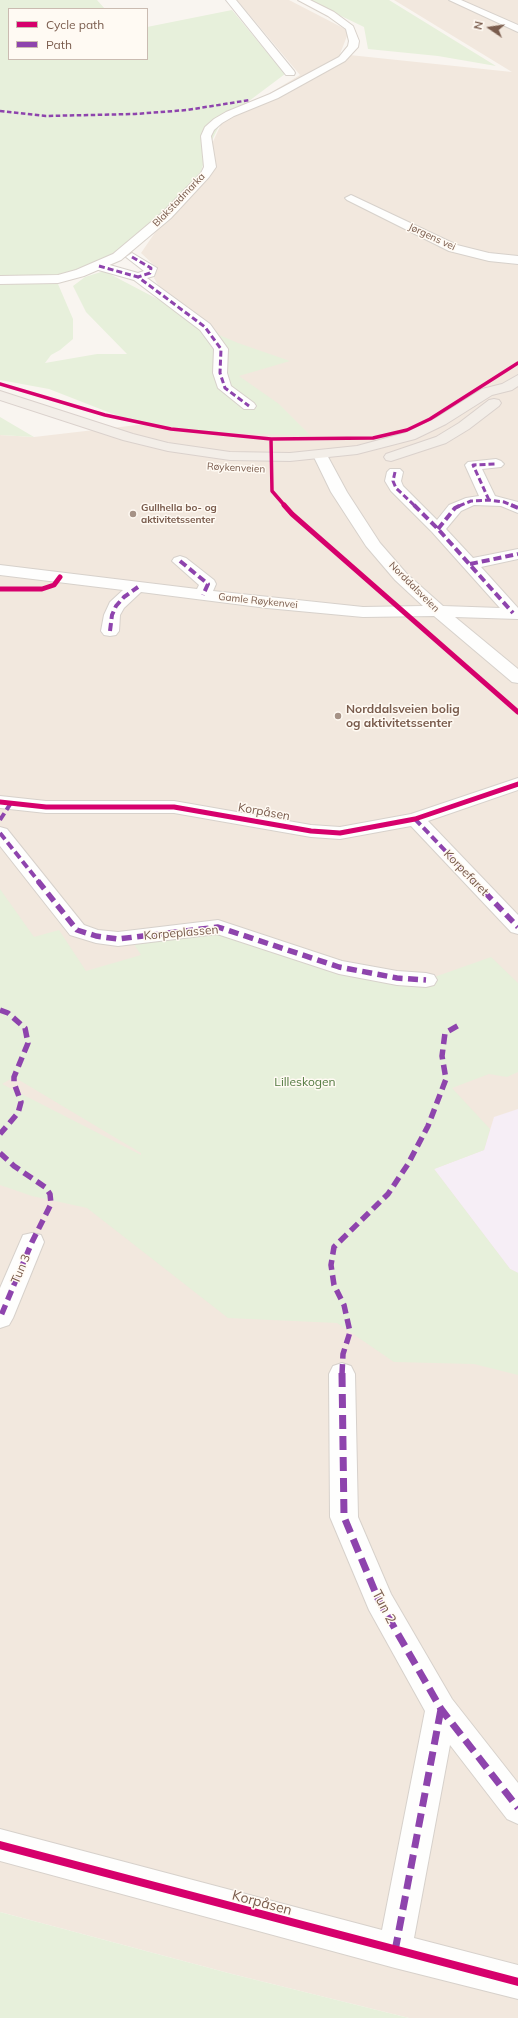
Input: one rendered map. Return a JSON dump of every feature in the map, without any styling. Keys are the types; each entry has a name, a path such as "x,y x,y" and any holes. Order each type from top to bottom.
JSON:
{"main road":[{"name":"Røykenveien","path":"0,395 121,435 168,447 236,456 290,457 323,461 374,461 418,449 456,431 501,398 512,383"},
{"name":"Røykenveien","path":"159,460 259,470 323,461 410,436 442,421 487,392 512,383"},
{"path":"0,401 128,452"}],"street":[{"path":"231,0 290,73"},
{"name":"Blakstadmarka","path":"0,280 58,279 99,266 117,257 162,220 205,175 210,167 206,136 209,129 218,121 230,114 274,96 342,59 353,47 354,41 350,28 331,14 303,0"},
{"path":"454,0 518,29"},
{"name":"Jørgens vei","path":"351,198 453,248 489,257 518,260"},
{"path":"132,257 151,268 150,273 138,277"},
{"path":"99,266 138,277 205,327 221,349 220,374 225,388 249,406"},
{"name":"Norddalsveien","path":"323,461 339,492 374,546 401,577 438,611 518,678"},
{"path":"489,500 473,465 496,464"},
{"path":"395,472 393,481 396,488 438,530 515,613"},
{"path":"438,530 456,508 471,501 489,500 504,502 518,508"},
{"path":"470,564 518,554"},
{"path":"180,561 208,584 203,595"},
{"name":"Gamle Røykenvei","path":"0,570 203,595 363,612 438,611 515,613"},
{"path":"110,631 112,615 116,606 124,597 138,587"},
{"name":"Korpåsen","path":"6,802 46,808 174,807 312,831 340,833 415,819 518,784"},
{"path":"0,820 6,802"},
{"name":"Korpefaret","path":"415,819 518,927"},
{"name":"Korpeplassen","path":"0,833 78,930 96,936 118,939 218,927 338,967 397,978 426,980"},
{"name":"Tun 3","path":"0,1318 32,1242"},
{"name":"Tun 2","path":"342,1374 344,1517 379,1601 441,1709 518,1808"},
{"path":"395,1951 441,1709"},
{"name":"Korpåsen","path":"0,1845 32,1855 518,1982"}],"shaded area":[{"path":"237,0 289,0 349,31 340,54 512,72 394,0 518,0 518,2018 409,2018 232,1974 0,1912 0,435 34,437 232,414 154,278 157,268 141,253 167,215 200,181 211,146 222,122 300,75"},
{"path":"518,1109 518,1273 510,1269 434,1169 484,1150 494,1117"}],"green space":[{"path":"0,0 97,0 104,8 8,8 8,60 148,60 148,27 232,10 285,74 221,122 209,146 198,181 128,251 69,277 0,278"},
{"path":"308,0 389,0 496,66 438,56 368,49 364,27"},
{"path":"104,271 167,304 191,323 238,343 290,361 239,376 279,404 311,436 206,432 131,421 49,389 0,380 0,284 58,284 73,319 73,339 60,350 51,355 45,363 97,354 127,354 86,312 73,286 85,277"},
{"path":"0,417 34,437 0,435"},
{"name":"Lilleskogen","path":"0,889 34,937 59,930 86,971 141,955 130,938 218,927 338,967 426,980 491,957 518,983 518,1072 507,1077 489,1074 452,1088 490,1129 484,1150 434,1169 510,1269 518,1273 518,1375 474,1364 394,1362 337,1323 228,1318 87,1208 32,1196 0,1185","holes":["14,1077 141,1153 141,1155 2,1084"]},
{"path":"0,1912 232,1974 409,2018 0,2018"}],"marked path":[{"path":"0,111 46,116 135,114 187,110 250,100"},
{"path":"132,257 151,268 150,273 138,277"},
{"path":"99,266 138,277 205,327 221,349 220,373 225,388 249,406"},
{"path":"489,500 473,465 496,464"},
{"path":"395,472 393,481 396,488 438,529 513,613"},
{"path":"438,529 455,508 471,501 489,500 504,502 518,508"},
{"path":"470,564 518,554"},
{"path":"180,561 208,584 203,595"},
{"path":"110,631 112,615 116,606 124,597 138,587"},
{"path":"0,820 11,803"},
{"path":"415,819 518,927"},
{"path":"0,833 77,930 96,936 118,939 218,927 339,967 397,978 426,980"},
{"path":"0,1010 8,1013 25,1028 28,1043 14,1077 14,1083 21,1102 18,1113 0,1134"},
{"path":"461,1024 445,1033 442,1056 446,1079 428,1126 408,1164 388,1194 334,1247 331,1265 334,1285 344,1305 350,1332 343,1354 342,1374 344,1517 379,1601 441,1709 518,1808"},
{"path":"0,1153 14,1166 45,1187 50,1194 51,1204 32,1242 0,1318"},
{"path":"395,1951 441,1709"}],"cycle path":[{"path":"0,384 105,415 171,429 271,439 373,438 407,430 430,419 518,363"},
{"path":"271,439 272,491 292,514 518,712"},
{"path":"0,589 42,589 54,585 60,577"},
{"path":"0,802 46,807 174,807 311,831 340,833 415,819 518,784"},
{"path":"0,1845 25,1853 518,1982"}],"place":[{"name":"Gullhella bo- og aktivitetssenter","path":"133,514"},
{"name":"Norddalsveien bolig og aktivitetssenter","path":"338,716"}]}
